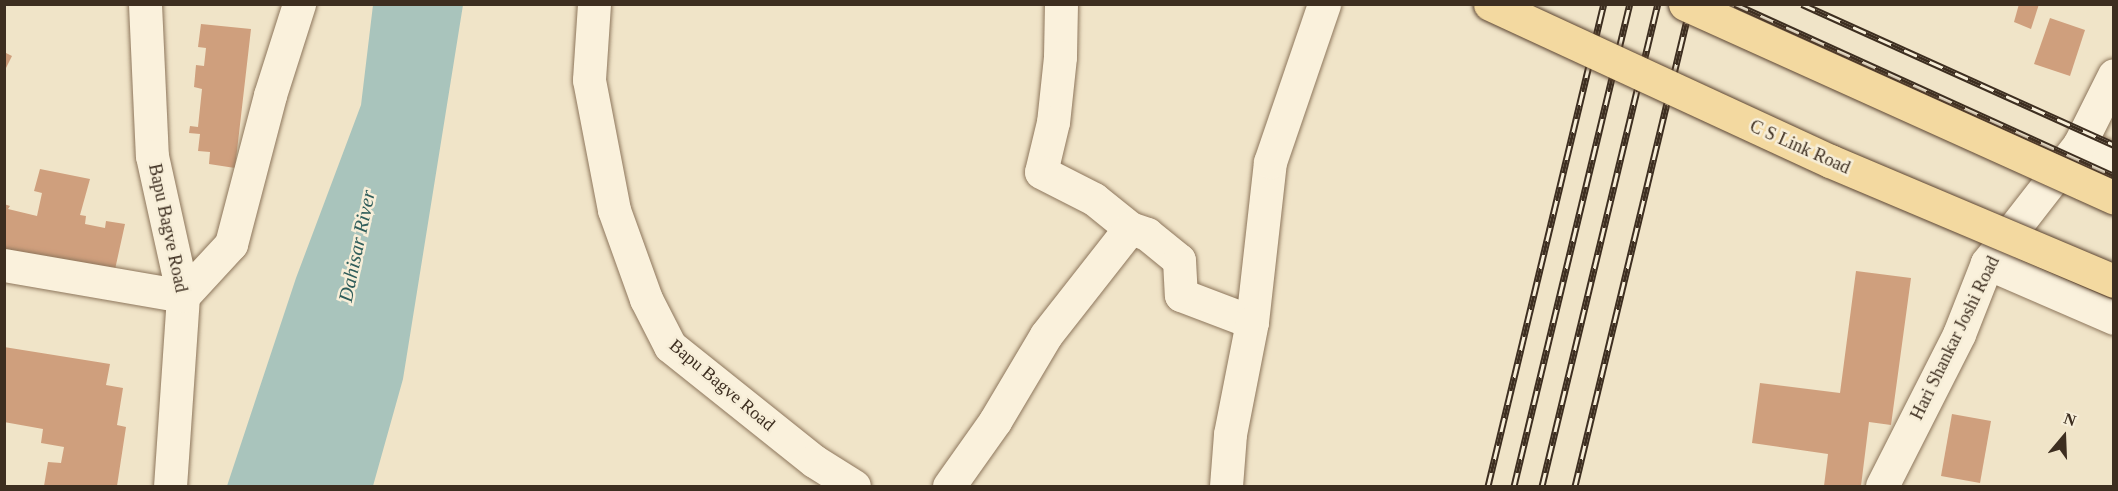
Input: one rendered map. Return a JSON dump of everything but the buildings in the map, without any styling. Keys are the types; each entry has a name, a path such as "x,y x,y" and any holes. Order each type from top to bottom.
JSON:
{"main road":[{"name":"C S Link Road","path":"1490,4 1830,161 2114,281"},
{"path":"1685,4 2114,198"}],"street":[{"name":"Bapu Bagve Road","path":"145,4 152,156 183,296 170,486"},
{"path":"4,265 183,296 231,244 270,95 299,4"},
{"name":"Bapu Bagve Road","path":"594,4 589,81 614,210 646,299 670,346 814,461 854,486"},
{"path":"1061,4 1054,111 1041,172 1094,199 1130,228 1147,234 1179,260 1181,295 1252,322"},
{"path":"1226,486 1230,434 1252,322 1270,162 1324,4"},
{"name":"Hari Shankar Joshi Road","path":"1882,486 1959,334 1987,262 2079,145 2114,75"},
{"path":"2079,145 2114,160"},
{"path":"950,486 995,421 1046,335 1130,228"},
{"path":"1987,262 2114,318"}],"water":[{"name":"Dahisar River","path":"373,5 463,5 403,379 373,486 227,486 296,278 361,105"}],"railway":[{"path":"1488,486 1604,4"},
{"path":"1514,486 1630,4"},
{"path":"1542,486 1658,4"},
{"path":"1575,486 1691,4"},
{"path":"1735,4 2114,176"},
{"path":"1802,4 2114,145"}]}
